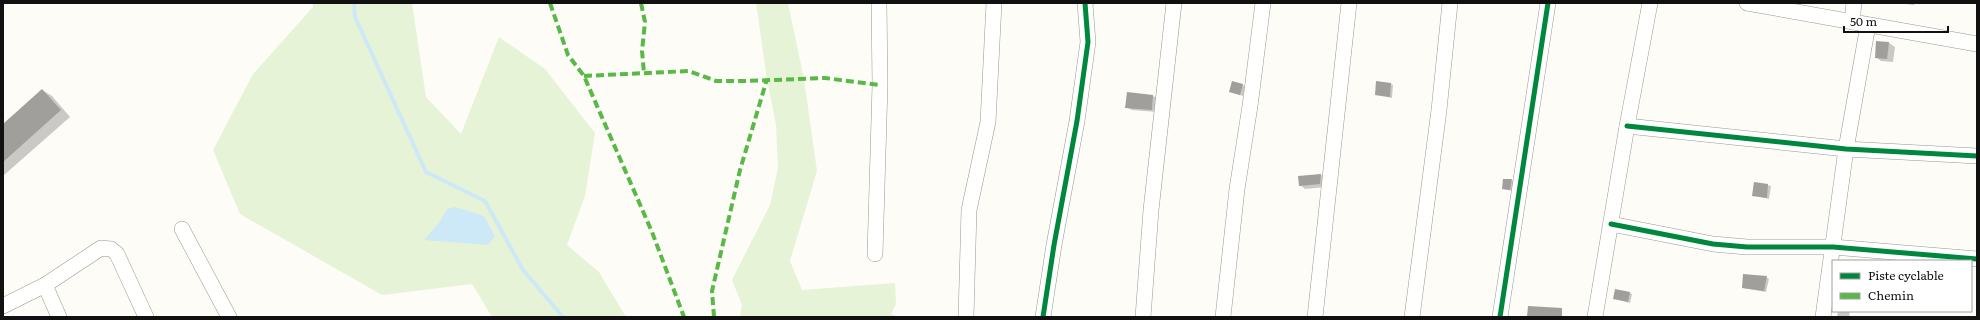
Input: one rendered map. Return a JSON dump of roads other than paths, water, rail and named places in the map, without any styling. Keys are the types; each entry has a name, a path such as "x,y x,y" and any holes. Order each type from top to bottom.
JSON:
{"street":[{"path":"875,254 880,85 879,3"},
{"path":"966,317 969,210 988,122 994,3"},
{"path":"1043,317 1054,245 1077,121 1088,42 1085,3"},
{"path":"1143,317 1151,210 1174,3"},
{"path":"1223,317 1234,213 1263,3"},
{"path":"1315,317 1349,3"},
{"path":"1412,317 1439,110 1450,3"},
{"path":"1500,317 1548,3"},
{"path":"1595,317 1627,126 1650,3"},
{"path":"1747,3 1977,44"},
{"path":"1852,22 1854,3"},
{"path":"1823,317 1846,149 1868,25"},
{"path":"1627,126 1846,149 1977,156"},
{"path":"1611,224 1720,245 1747,247 1833,247 1977,258"},
{"path":"182,229 229,317"},
{"path":"3,306 45,285 101,248 111,249 117,254 146,317"},
{"path":"45,285 59,317"}],"water":[{"path":"455,207 484,216 495,236 488,245 424,240 439,223 447,209"}],"waterway":[{"path":"354,3 355,17 426,172 485,201 523,270 563,317"}]}
